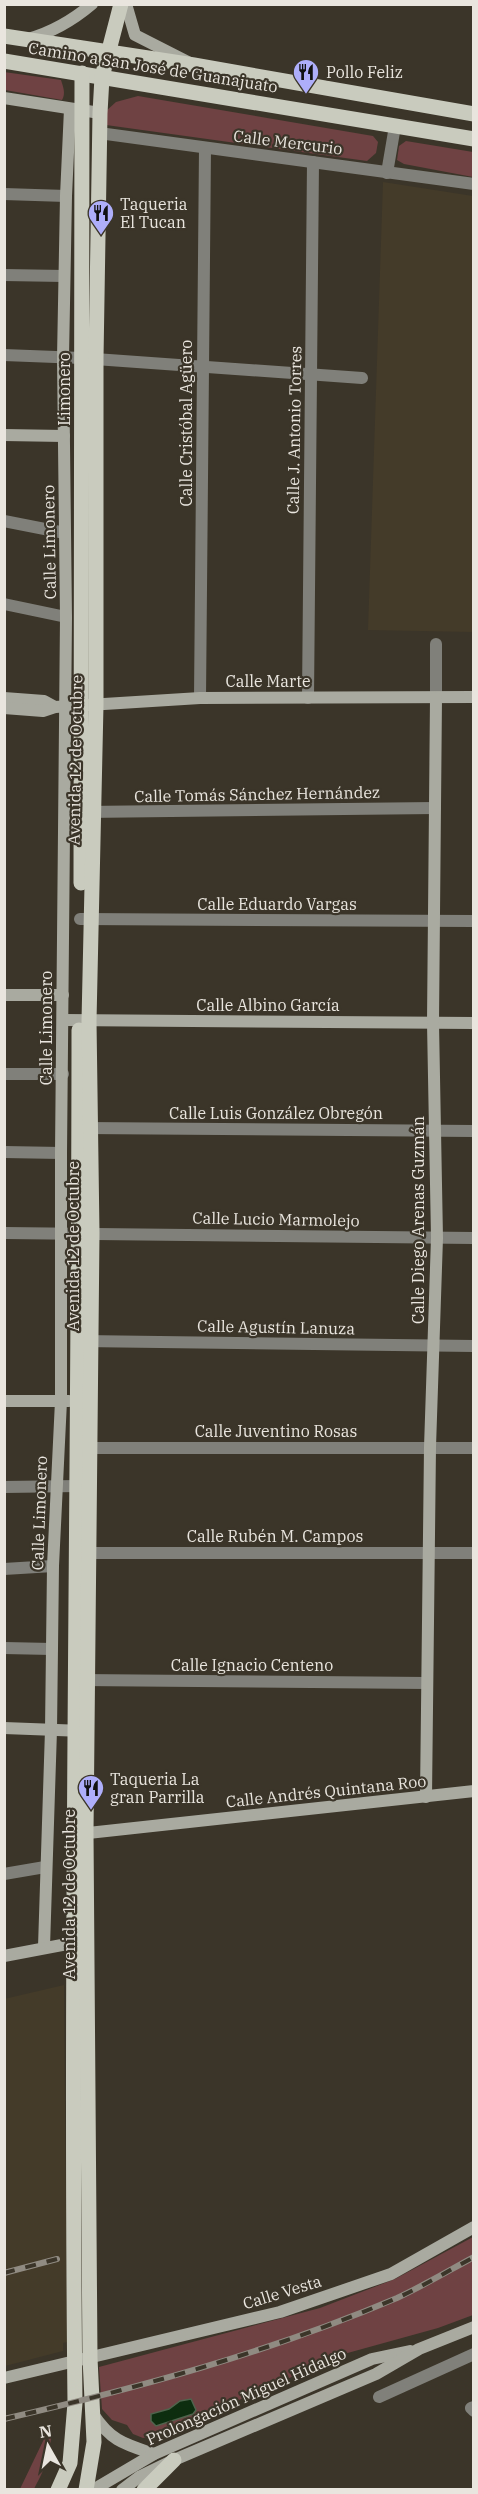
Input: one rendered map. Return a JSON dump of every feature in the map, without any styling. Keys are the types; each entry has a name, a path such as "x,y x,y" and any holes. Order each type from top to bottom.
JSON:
{"main road":[{"name":"Avenida 12 de Octubre","path":"58,2490 70,2463 75,2387 84,1448 84,1021 89,705 89,359 102,77 121,4"},
{"name":"Camino a San José de Guanajuato","path":"4,36 194,65 474,114"},
{"name":"Camino a San José de Guanajuato","path":"4,61 474,139"},
{"name":"Limonero","path":"82,73 76,109 89,359"},
{"name":"Avenida 12 de Octubre","path":"83,1553 78,1486 84,1448"},
{"name":"Avenida 12 de Octubre","path":"79,1941 94,2442 86,2490"},
{"path":"144,2490 174,2460"}],"street":[{"path":"24,40 49,33 73,20 92,4"},
{"path":"126,4 135,35 194,65"},
{"path":"4,98 100,113"},
{"name":"Calle Limonero","path":"44,1947 51,1730 53,1566 61,1401 63,995 59,707 66,616 64,276 66,196 76,109"},
{"path":"387,172 395,126"},
{"name":"Calle Mercurio","path":"99,133 474,184"},
{"name":"Calle Cristóbal Agüero","path":"201,698 205,148"},
{"name":"Calle J. Antonio Torres","path":"308,698 313,162"},
{"path":"4,194 66,196"},
{"path":"4,275 64,276"},
{"path":"4,355 362,378"},
{"path":"4,435 64,436"},
{"path":"4,521 65,533"},
{"path":"4,604 66,616"},
{"name":"Calle Diego Arenas Guzmán","path":"426,1797 430,1447 437,1238 433,1023 436,644"},
{"path":"4,698 44,701 59,707"},
{"name":"Calle Marte","path":"4,708 43,711 59,707 201,698 474,698"},
{"name":"Calle Tomás Sánchez Hernández","path":"86,812 435,808"},
{"name":"Calle Eduardo Vargas","path":"86,919 474,921"},
{"path":"4,995 63,995"},
{"name":"Calle Albino García","path":"63,1020 474,1023"},
{"path":"4,1074 63,1074"},
{"name":"Calle Luis González Obregón","path":"85,1128 474,1131"},
{"path":"4,1152 61,1153"},
{"name":"Calle Lucio Marmolejo","path":"4,1233 474,1238"},
{"name":"Calle Agustín Lanuza","path":"84,1341 474,1346"},
{"path":"4,1401 84,1401"},
{"name":"Calle Juventino Rosas","path":"84,1448 474,1448"},
{"path":"4,1487 78,1486"},
{"name":"Calle Rubén M. Campos","path":"83,1553 474,1553"},
{"path":"4,1569 53,1566"},
{"path":"4,1648 52,1649"},
{"name":"Calle Ignacio Centeno","path":"82,1680 427,1683"},
{"path":"4,1728 81,1731"},
{"name":"Calle Andrés Quintana Roo","path":"81,1834 474,1791"},
{"path":"4,1874 45,1867"},
{"path":"4,1956 79,1941"},
{"name":"Calle Vesta","path":"4,2378 279,2312 391,2274 474,2227"},
{"name":"Prolongación Miguel Hidalgo","path":"122,2490 140,2477 174,2460 376,2374 419,2349 474,2327"},
{"name":"Prolongación Miguel Hidalgo","path":"93,2490 154,2454 372,2359 419,2349"},
{"path":"378,2397 474,2354"},
{"path":"47,2368 63,2374 75,2387"},
{"path":"474,2407 471,2408 474,2411"},
{"path":"93,2414 105,2432 125,2445 154,2454"}],"shaded area":[{"path":"4,72 61,80 64,90 62,100 5,90"},
{"path":"138,96 373,136 378,142 376,153 367,161 106,125 106,111 116,102"},
{"path":"406,141 473,152 473,177 404,164 397,160 399,146"},
{"path":"383,182 473,196 473,632 368,630"},
{"path":"64,1985 67,2342 63,2343 63,2351 5,2366 4,1999"},
{"path":"473,2237 473,2315 438,2328 344,2354 159,2435 143,2438 133,2434 127,2425 112,2420 102,2409 99,2367 320,2308 395,2279"},
{"path":"191,2399 196,2410 193,2414 156,2426 151,2421 151,2414 169,2409 180,2401"},
{"path":"47,2424 52,2424 48,2458 42,2473 34,2489 20,2489 44,2439"}],"railway":[{"path":"4,2419 104,2395 252,2352 397,2298 474,2257"},
{"path":"4,2273 57,2259"}],"place":[{"name":"Pollo Feliz","path":"306,95"},
{"name":"Taqueria El Tucan","path":"101,236"},
{"name":"Taqueria La gran Parrilla","path":"91,1811"}]}
